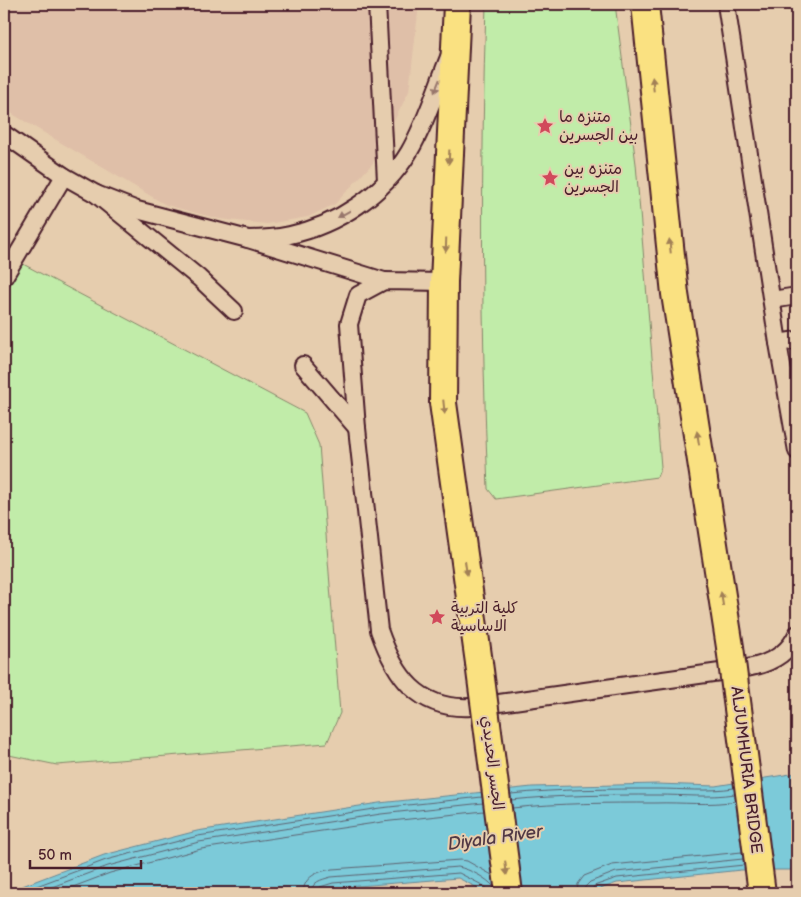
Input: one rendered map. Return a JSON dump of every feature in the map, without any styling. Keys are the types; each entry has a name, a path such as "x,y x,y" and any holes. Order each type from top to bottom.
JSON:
{"main road":[{"name":"الجسر الحديدي","path":"457,4 444,282 443,403 509,893"},
{"name":"ALJUMHURIA BRIDGE","path":"645,4 675,294 730,647 762,893"}],"street":[{"path":"377,4 386,181"},
{"path":"726,4 778,343 797,452"},
{"path":"248,239 290,235 330,222 366,200 386,181 408,153 418,135 455,41"},
{"path":"4,134 64,176 96,194 137,210 248,239 384,280 444,282"},
{"path":"4,277 64,176"},
{"path":"96,194 199,278 234,311"},
{"path":"384,280 358,295 349,324 357,428 379,630 388,654 400,676 418,694 443,706 471,707"},
{"path":"772,300 797,296"},
{"path":"778,343 797,340"},
{"path":"303,365 357,428"},
{"path":"747,668 768,663 779,657 788,649 797,634"},
{"path":"499,703 720,672"}],"shaded area":[{"path":"4,4 419,4 409,91 373,163 335,204 308,217 267,224 219,219 166,205 4,109"}],"green space":[{"path":"486,4 615,4 636,164 661,467 657,477 496,499 488,489 484,368 483,246"},
{"path":"4,254 305,413 319,445 340,713 327,743 57,765 4,754"}],"water":[{"name":"Diyala River","path":"797,773 797,870 741,870 617,883 589,893 488,893 458,878 333,888 314,893 4,893 104,855 197,831 379,803 532,787 657,784 715,786"}],"place":[{"name":"متنزه ما بين الجسرين","path":"545,126"},
{"name":"متنزه بين الجسرين","path":"550,178"},
{"name":"كلية التربية الاساسية","path":"437,617"}]}
